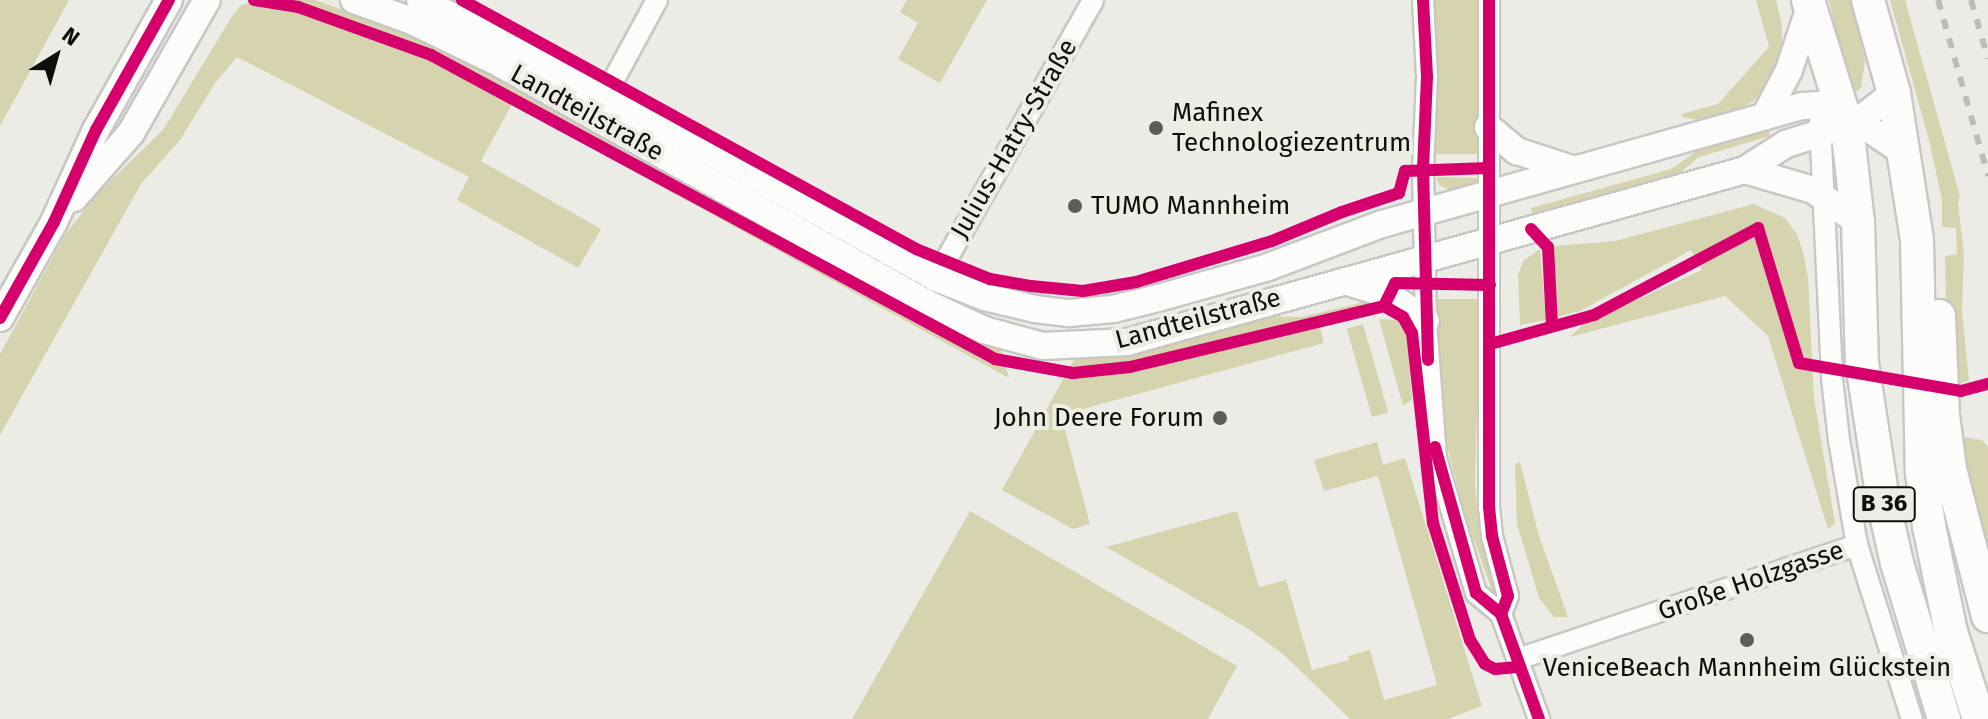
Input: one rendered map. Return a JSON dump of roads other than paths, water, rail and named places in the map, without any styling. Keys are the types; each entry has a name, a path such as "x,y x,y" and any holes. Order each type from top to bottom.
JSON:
{"main road":[{"name":"B 36","path":"1868,0 1894,93 1917,240 1922,473 1939,583 1979,719"},
{"name":"B 36","path":"1809,3 1838,120 1858,222 1862,363 1869,426 1897,563 1944,719"},
{"path":"1894,93 1922,147 1935,233 1945,429 1962,525 1988,616"}],"street":[{"path":"0,318 54,222 96,130 169,0"},
{"path":"54,222 131,133 207,0"},
{"name":"Landteilstraße","path":"354,0 412,21 497,62 924,302 984,330 1043,346 1127,342 1745,170 1786,144 1894,93"},
{"name":"Landteilstraße","path":"420,0 606,94 936,278 985,297 1035,309 1069,313 1113,309 1268,267 1306,250 1487,193 1765,116 1838,120"},
{"path":"606,94 657,0"},
{"name":"Julius-Hatry-Straße","path":"936,278 1093,0"},
{"path":"1423,0 1427,77 1426,321 1436,458 1476,593 1501,614 1539,719"},
{"path":"1489,0 1489,507 1492,536 1508,596 1501,614"},
{"path":"1765,116 1789,70 1809,3"},
{"path":"1857,545 1832,378 1825,197 1838,120 1904,153"},
{"path":"1488,127 1517,151 1542,162 1575,169"},
{"path":"1745,170 1801,184 1825,197 1858,222"},
{"path":"1345,281 1389,295 1426,321"},
{"name":"Große Holzgasse","path":"1518,659 1857,545 1912,719"}],"railway":[{"path":"1938,0 1988,176"},
{"path":"1971,0 1988,59"}],"place":[{"name":"Mafinex Technologiezentrum","path":"1156,128"},
{"name":"TUMO Mannheim","path":"1075,206"},
{"name":"John Deere Forum","path":"1220,418"},
{"name":"VeniceBeach Mannheim Glückstein","path":"1747,640"}]}
